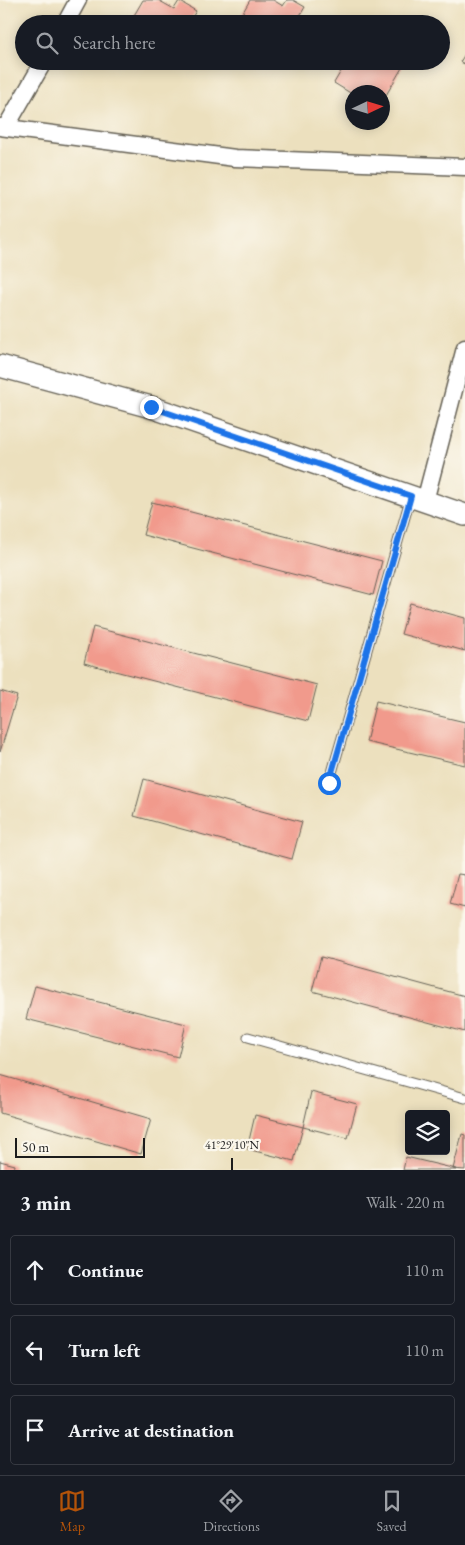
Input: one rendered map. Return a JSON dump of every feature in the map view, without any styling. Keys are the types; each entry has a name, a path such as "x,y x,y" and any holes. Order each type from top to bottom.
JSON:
{"street":[{"path":"70,15 78,0"},
{"path":"38,70 3,127 235,158 465,167"},
{"path":"418,498 465,348"},
{"path":"0,366 151,407 465,515"}],"lane":[{"path":"329,783 418,498"},
{"path":"248,1037 465,1098"}],"building":[{"path":"143,0 158,0 174,9 179,1 196,11 194,15 134,15"},
{"path":"250,0 273,0 283,6 287,0 293,0 305,7 300,15 241,15"},
{"path":"465,54 465,64 460,62"},
{"path":"342,70 401,70 390,88 390,85 345,85 345,90 334,83"},
{"path":"152,502 382,561 373,595 143,535"},
{"path":"410,603 465,618 465,651 401,634"},
{"path":"93,627 317,685 308,721 84,663"},
{"path":"0,691 17,696 0,752"},
{"path":"376,701 465,722 465,765 366,742"},
{"path":"144,779 302,822 292,859 134,816"},
{"path":"458,874 465,875 465,908 450,904"},
{"path":"321,957 465,996 465,1032 312,991"},
{"path":"35,986 186,1024 178,1057 26,1019"},
{"path":"0,1075 151,1119 141,1154 0,1113"},
{"path":"311,1092 357,1104 348,1138 303,1127"},
{"path":"255,1115 303,1127 294,1161 247,1149"},
{"path":"462,1134 465,1135 465,1170 453,1169"},
{"path":"406,1157 456,1169 456,1170 403,1170"},
{"path":"0,1161 15,1165 14,1170 0,1170"}],"route":[{"path":"151,407 411,496 329,783"}]}
